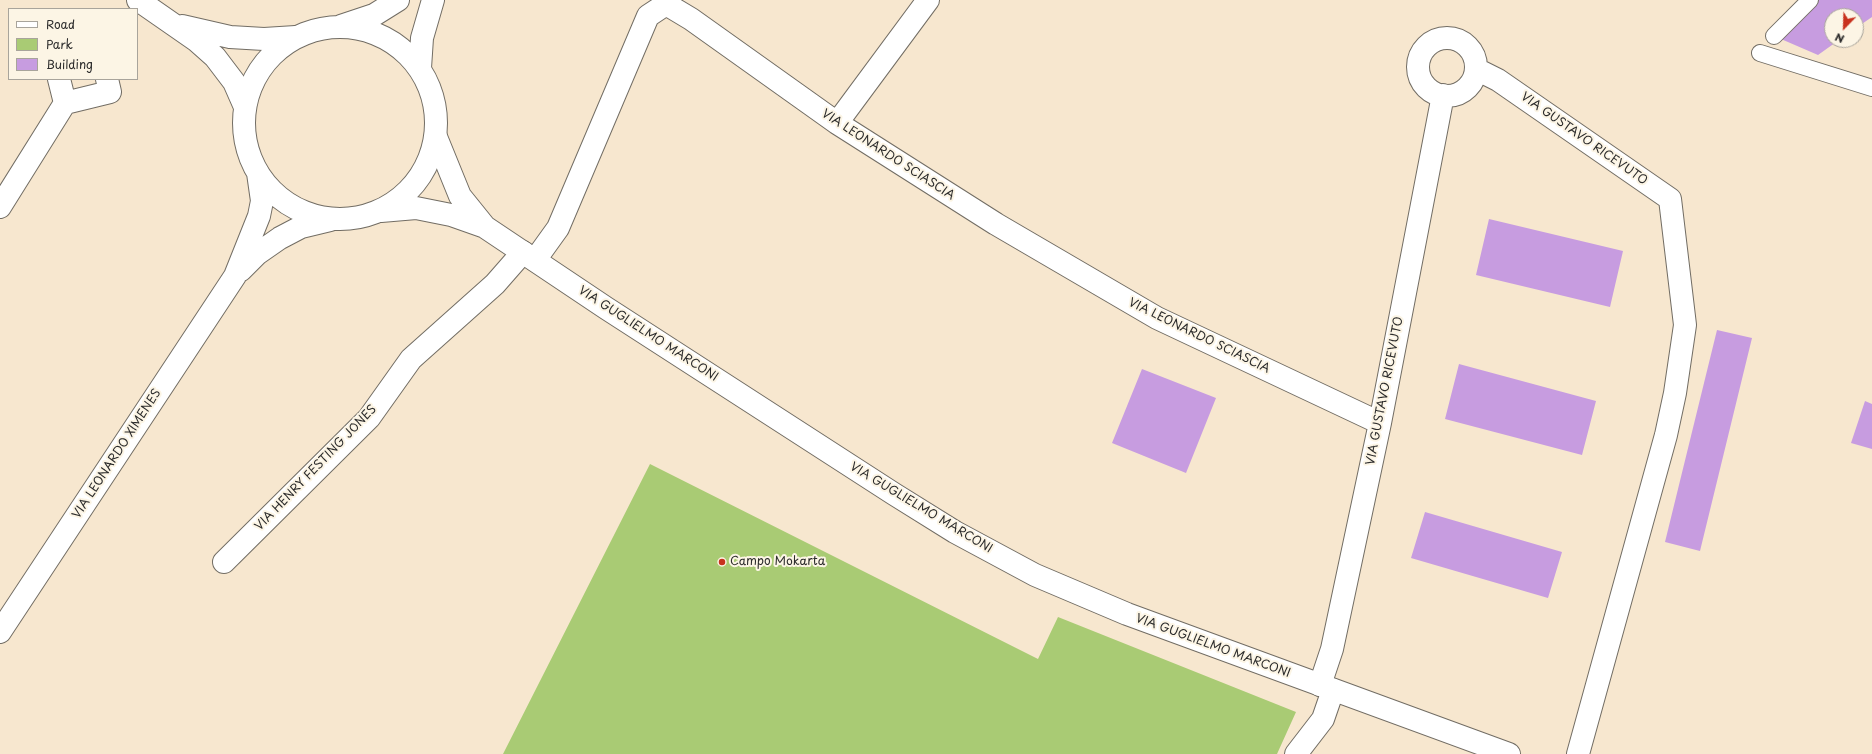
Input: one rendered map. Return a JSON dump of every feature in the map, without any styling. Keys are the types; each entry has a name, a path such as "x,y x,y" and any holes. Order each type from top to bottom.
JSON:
{"street":[{"path":"138,0 197,41 215,57 234,82 245,106"},
{"path":"339,27 370,32 398,46 420,68 431,90 436,113 436,137 430,160 418,181 401,198 381,211 359,218 335,219 313,215 291,206 273,191 258,173 248,152 244,129 245,106 252,85 263,66 278,49 296,37 317,29 339,27 374,15 398,0"},
{"path":"420,68 422,38 433,0"},
{"path":"837,123 928,0"},
{"name":"VIA LEONARDO SCIASCIA","path":"529,256 558,228 648,16 666,4 691,19 837,123 996,224 1157,318 1380,423"},
{"path":"171,23 230,37 264,39 296,37"},
{"path":"1443,38 1454,38 1463,42 1471,49 1476,59 1476,69 1474,78 1469,87 1457,94 1443,95 1433,92 1425,85 1420,76 1418,66 1420,56 1426,47 1434,41 1443,38"},
{"name":"VIA GUSTAVO RICEVUTO","path":"1476,69 1498,80 1670,199 1685,325 1675,393 1666,435 1578,754"},
{"path":"0,207 64,103 59,80"},
{"path":"64,103 110,92 107,80"},
{"name":"VIA GUSTAVO RICEVUTO","path":"1296,754 1323,719 1332,649 1380,423 1443,95"},
{"name":"VIA GUGLIELMO MARCONI","path":"436,137 460,196 485,227"},
{"name":"VIA LEONARDO XIMENES","path":"235,276 259,216 262,201 258,173"},
{"name":"VIA GUGLIELMO MARCONI","path":"381,211 416,208 451,215 485,227 720,382 955,532 1035,575 1127,614 1509,754"},
{"name":"VIA LEONARDO XIMENES","path":"0,632 235,276 257,254 280,238 301,227 335,219"},
{"name":"VIA HENRY FESTING JONES","path":"224,562 369,418 411,359 448,324 529,256"}],"lane":[{"path":"1774,36 1810,0"},
{"path":"1760,53 1872,88"}],"green space":[{"name":"Campo Mokarta","path":"650,464 1038,659 1058,617 1296,712 1277,754 503,754"}],"building":[{"path":"1813,0 1872,0 1872,17 1864,22 1864,8 1824,8 1824,48 1828,48 1818,55 1774,36"},
{"path":"1489,219 1623,251 1610,307 1476,275"},
{"path":"1717,330 1752,338 1700,551 1665,542"},
{"path":"1459,364 1596,401 1582,455 1445,419"},
{"path":"1142,369 1216,398 1186,473 1112,443"},
{"path":"1865,401 1872,404 1872,449 1851,443"},
{"path":"1425,512 1562,552 1548,598 1411,558"}],"place":[{"name":"Campo Mokarta","path":"722,562"}]}
